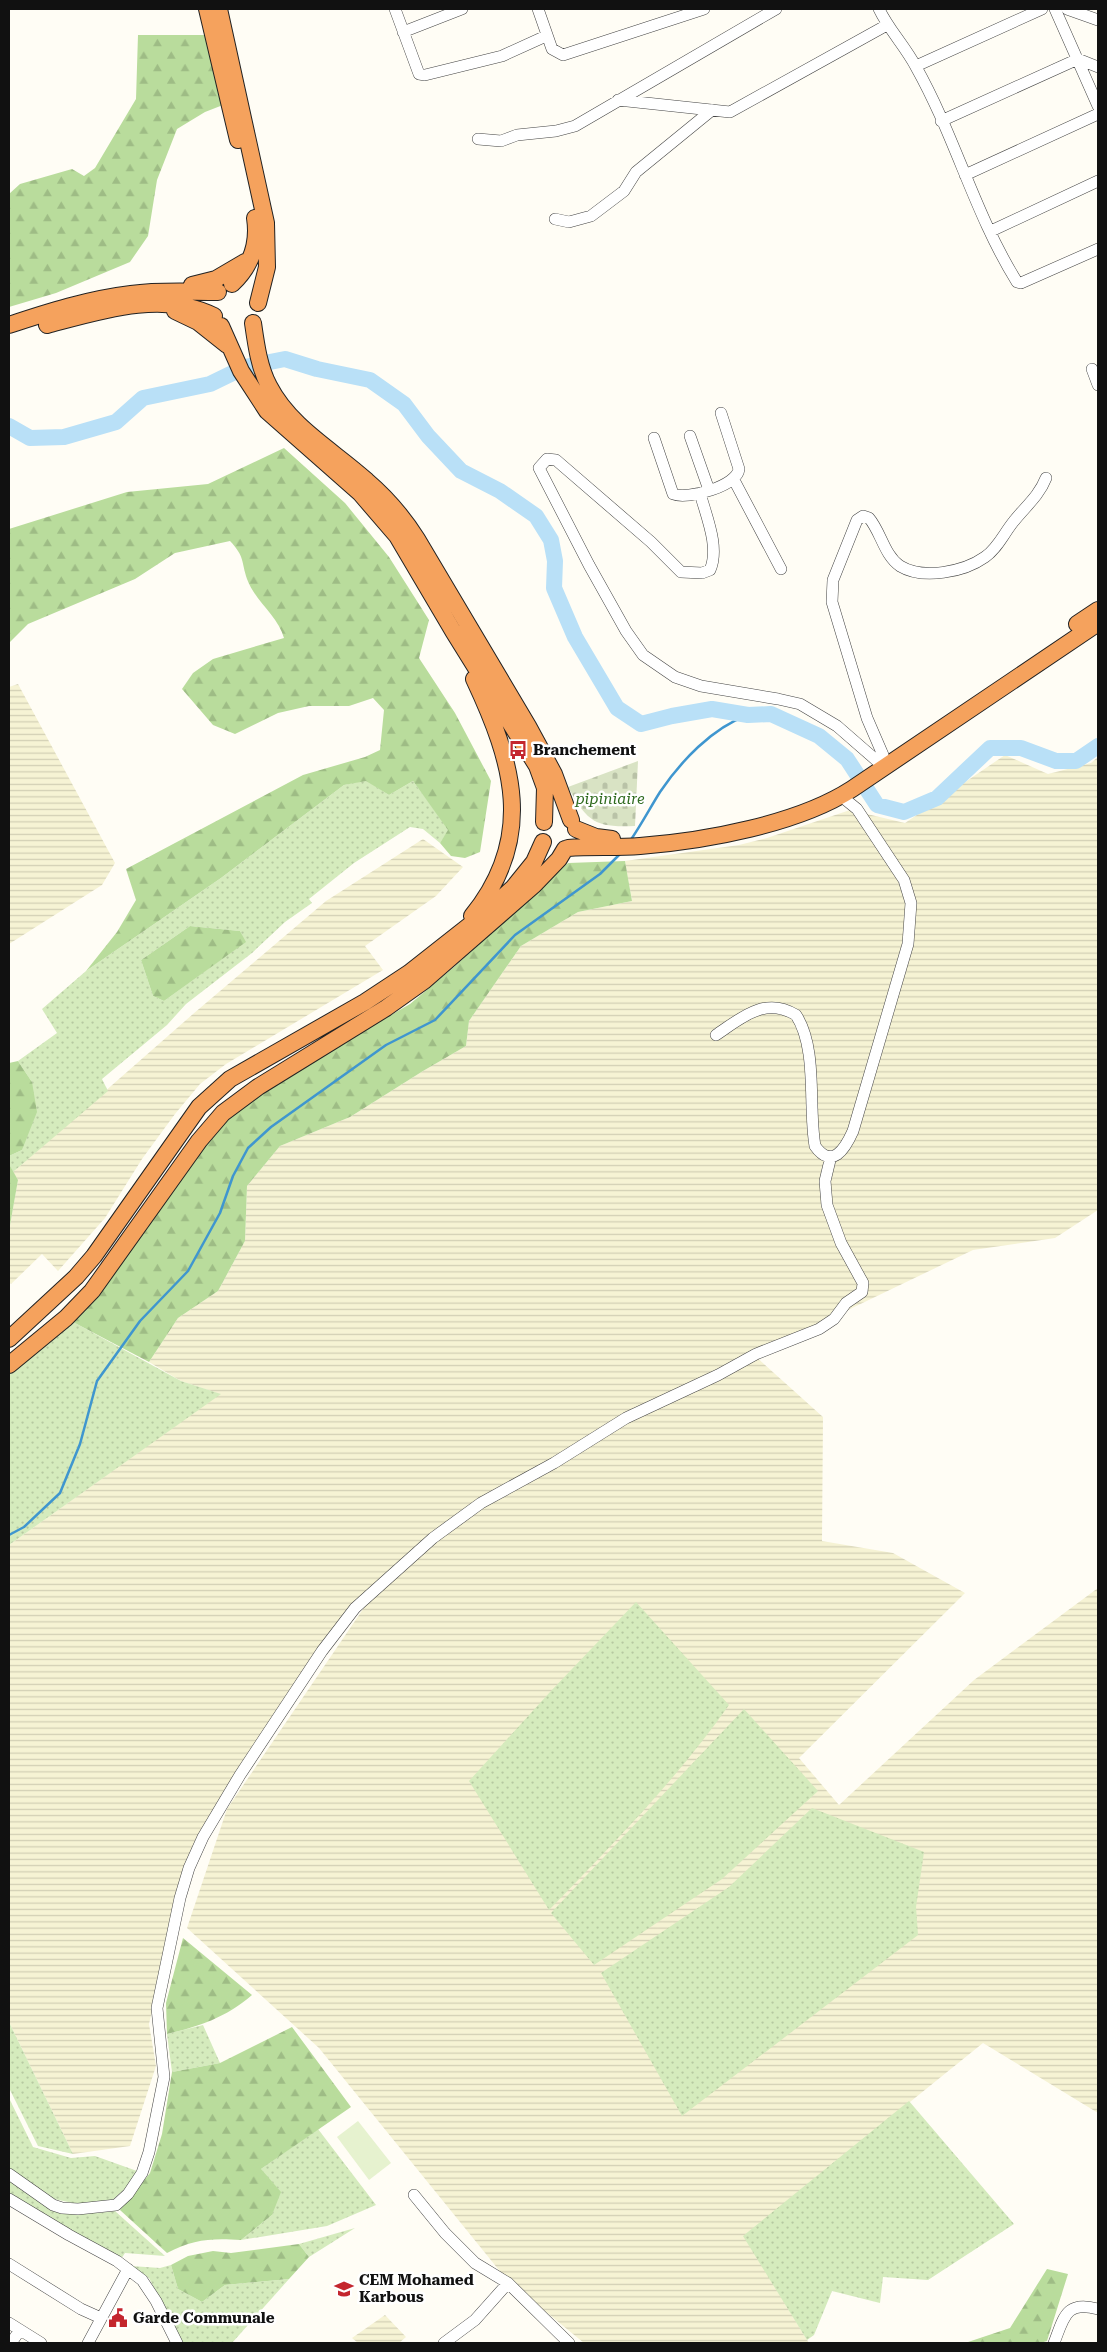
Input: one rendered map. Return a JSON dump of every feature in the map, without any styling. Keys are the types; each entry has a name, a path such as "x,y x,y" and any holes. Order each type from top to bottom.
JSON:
{"highway":[{"path":"208,9 250,191 256,234 253,253 245,270 225,288 213,304 218,321 232,353 253,392 277,420 345,479 387,522 406,551 541,773 546,796 544,822 540,832 543,842 552,849 642,841 763,814 825,793 847,788 876,763 1098,610"},
{"path":"9,326 104,298 152,298 184,304 238,331 253,323 258,314 258,303 267,267 266,222 219,9"},
{"path":"152,298 166,287 201,284 216,280 238,267 253,253"},
{"path":"9,337 152,298 225,288 246,287 256,296 258,303"},
{"path":"152,298 192,318 232,353"},
{"path":"9,1365 66,1318 92,1291 199,1141 223,1113 258,1087 418,986 534,885 575,840 574,824 554,774 528,726 408,525 397,510 368,482 286,412 269,386 256,346 253,323"},
{"path":"876,763 1098,623"},
{"path":"453,631 498,732 510,781 512,815 508,847 498,876 483,902 454,938"},
{"path":"544,822 554,815 560,814 596,837 617,843"},
{"path":"9,1339 76,1277 88,1263 199,1108 230,1079 377,995 409,973 490,910 513,888 534,862 543,842"}],"street":[{"path":"395,9 419,74 425,75 502,56 546,36"},
{"path":"403,32 462,9"},
{"path":"538,9 546,36 556,53 566,55 704,9"},
{"path":"478,139 501,141 517,135 566,129 583,122 776,9"},
{"path":"880,9 887,26 916,66 965,176 1019,283 1098,249"},
{"path":"916,66 1042,9"},
{"path":"1055,9 1098,106"},
{"path":"1067,9 1098,20"},
{"path":"618,100 730,112 887,26"},
{"path":"941,120 1078,59 1098,67"},
{"path":"555,219 569,222 591,216 624,191 636,172 712,110"},
{"path":"965,176 1098,114"},
{"path":"991,230 1098,181"},
{"path":"1092,369 1098,384"},
{"path":"654,438 673,494 679,496 705,492 734,480 738,475 739,469 721,413"},
{"path":"690,436 705,492 714,549 714,560 710,570 702,573 690,574 681,572 651,542 556,460 547,459 539,468 594,574 626,631 642,655 675,678 701,686 778,698 800,704 837,726 876,763"},
{"path":"876,763 867,718 832,602 833,580 857,520 863,516 869,518 892,558 900,566 910,570 929,572 948,571 970,564 994,549 1013,522 1039,492 1046,478"},
{"path":"734,480 781,569"},
{"path":"716,1035 762,1008 777,1007 796,1015 805,1034 808,1052 816,1146 820,1153 831,1156 840,1153 853,1132 908,944 911,903 904,880 857,809 847,788"},
{"path":"9,2174 53,2204 62,2208 78,2210 116,2205 128,2194 142,2173 149,2152 164,2077 157,2008 180,1898 189,1868 203,1837 240,1774 322,1651 355,1608 433,1538 481,1503 554,1463 626,1418 718,1375 756,1354 819,1329 834,1319 846,1303 862,1292 863,1283 841,1243 827,1205 825,1180 831,1156"},
{"path":"414,2195 445,2233 475,2263 508,2283 570,2343"},
{"path":"9,2200 117,2261 142,2280 156,2301 177,2343"},
{"path":"9,2264 80,2308 101,2318"},
{"path":"88,2343 128,2270"},
{"path":"444,2343 475,2320 508,2283"},
{"path":"1054,2343 1063,2318 1074,2307 1084,2305 1098,2309"},
{"path":"9,2323 41,2343"},
{"path":"11,2343 20,2330"}],"shaded area":[{"path":"18,684 115,863 102,885 9,944 9,687"},
{"path":"1005,755 1048,774 1091,763 1098,757 1098,1210 1055,1238 973,1250 754,1355 823,1417 822,1541 893,1553 965,1593 799,1758 839,1805 974,1680 1098,1588 1098,2113 983,2043 744,2236 809,2343 584,2343 507,2280 319,2048 187,1928 227,1809 376,1590 373,1587 263,1738 183,1878 149,2024 156,2066 130,2146 73,2154 9,2022 9,1545 220,1394 181,1381 149,1362 178,1318 218,1291 245,1241 247,1186 280,1146 350,1117 466,1046 469,1021 521,946 578,912 632,901 625,861 739,845 767,838 850,810 905,823"},
{"path":"423,839 463,867 436,896 365,946 383,970 226,1064 200,1084 142,1159 105,1218 58,1271 42,1254 11,1284 9,1282 9,1231 18,1180 13,1172 193,1014 326,901"},
{"path":"385,2315 406,2337 399,2343 358,2343 352,2338"}],"green space":[{"path":"138,35 206,35 223,105 205,112 177,129 157,180 148,236 130,262 56,293 9,307 9,194 20,184 72,169 84,176 95,168 136,99"},
{"path":"284,448 345,503 389,557 429,620 419,658 455,713 491,781 480,852 465,858 451,856 440,843 448,830 413,781 389,795 366,781 344,785 221,878 86,971 117,932 136,900 126,869 303,775 365,757 380,750 384,710 373,698 349,706 309,706 278,713 235,734 213,725 182,689 193,673 213,659 284,638 277,623 251,587 240,555 230,541 175,553 135,579 28,624 9,643 9,529 127,492 208,484"},
{"name":"pipiniaire","path":"638,761 635,826 610,826 593,820 581,808 568,787"},
{"path":"366,780 389,795 413,781 449,830 440,843 423,829 410,827 354,863 309,899 312,903 285,922 252,953 186,1004 167,1025 102,1079 108,1091 13,1172 9,1164 9,1156 22,1150 32,1082 18,1061 57,1033 42,1009 86,971 221,878 344,785","holes":["190,926 240,931 245,942 164,1001 153,996 141,960"]},
{"path":"625,861 632,901 578,912 521,946 469,1021 466,1046 350,1117 280,1146 247,1186 245,1241 218,1291 178,1318 149,1362 73,1322 225,1116 287,1075 410,1004 454,967 568,863"},
{"path":"190,926 240,931 246,942 164,1001 153,996 141,960"},
{"path":"18,1061 32,1082 37,1112 22,1150 9,1156 9,1063"},
{"path":"9,1164 18,1180 9,1231"},
{"path":"66,1318 181,1381 221,1394 9,1545 9,1365"},
{"path":"636,1602 729,1705 666,1785 549,1910 469,1781"},
{"path":"744,1709 818,1791 722,1879 594,1965 551,1913"},
{"path":"812,1808 924,1852 916,1907 918,1935 682,2116 601,1973 729,1887"},
{"path":"183,1938 252,1995 232,2010 212,2020 167,2034 166,2003"},
{"path":"9,2022 73,2154 38,2146 9,2088"},
{"path":"203,2025 220,2063 172,2072 167,2034"},
{"path":"292,2027 351,2107 261,2169 281,2192 272,2215 241,2240 203,2240 176,2248 167,2253 120,2210 150,2173 162,2134 172,2072 220,2063"},
{"path":"9,2098 33,2147 71,2158 95,2156 137,2171 131,2184 111,2201 78,2204 49,2198 9,2168"},
{"path":"909,2101 1014,2224 928,2280 883,2277 880,2303 832,2291 814,2335 807,2340 743,2236"},
{"path":"358,2121 391,2163 369,2180 337,2137"},
{"path":"318,2129 376,2205 327,2226 241,2240 272,2215 261,2169"},
{"path":"9,2178 58,2212 98,2213 115,2211 165,2256 125,2253 121,2259 9,2194"},
{"path":"355,2228 309,2257 299,2244"},
{"path":"299,2244 309,2257 289,2279 225,2285 202,2302 178,2289 171,2265 188,2256 213,2251 231,2253"},
{"path":"171,2265 178,2289 202,2302 225,2285 289,2279 232,2343 183,2343 149,2278 131,2266 160,2268"},
{"path":"1047,2269 1068,2274 1047,2341 1040,2343 965,2343 1010,2328"}],"waterway":[{"path":"9,426 30,438 64,437 116,422 143,398 210,384 245,367 285,359 317,369 370,380 404,404 428,436 461,471 500,491 536,516 551,540 555,561 554,588 575,637 617,708 641,724 712,709 748,715 771,714 819,736 847,759 877,805 904,812 937,798 990,748 1021,748 1056,761 1076,761 1098,746"},
{"path":"630,841 660,792 688,757 722,728 748,715"},
{"path":"9,1535 24,1527 60,1493 80,1444 97,1381 140,1321 188,1271 220,1213 233,1176 248,1148 271,1127 386,1045 435,1020 515,935 600,874 621,853"}],"place":[{"name":"Branchement","path":"518,750"},
{"name":"CEM Mohamed Karbous","path":"344,2289"},
{"name":"Garde Communale","path":"118,2318"}]}
